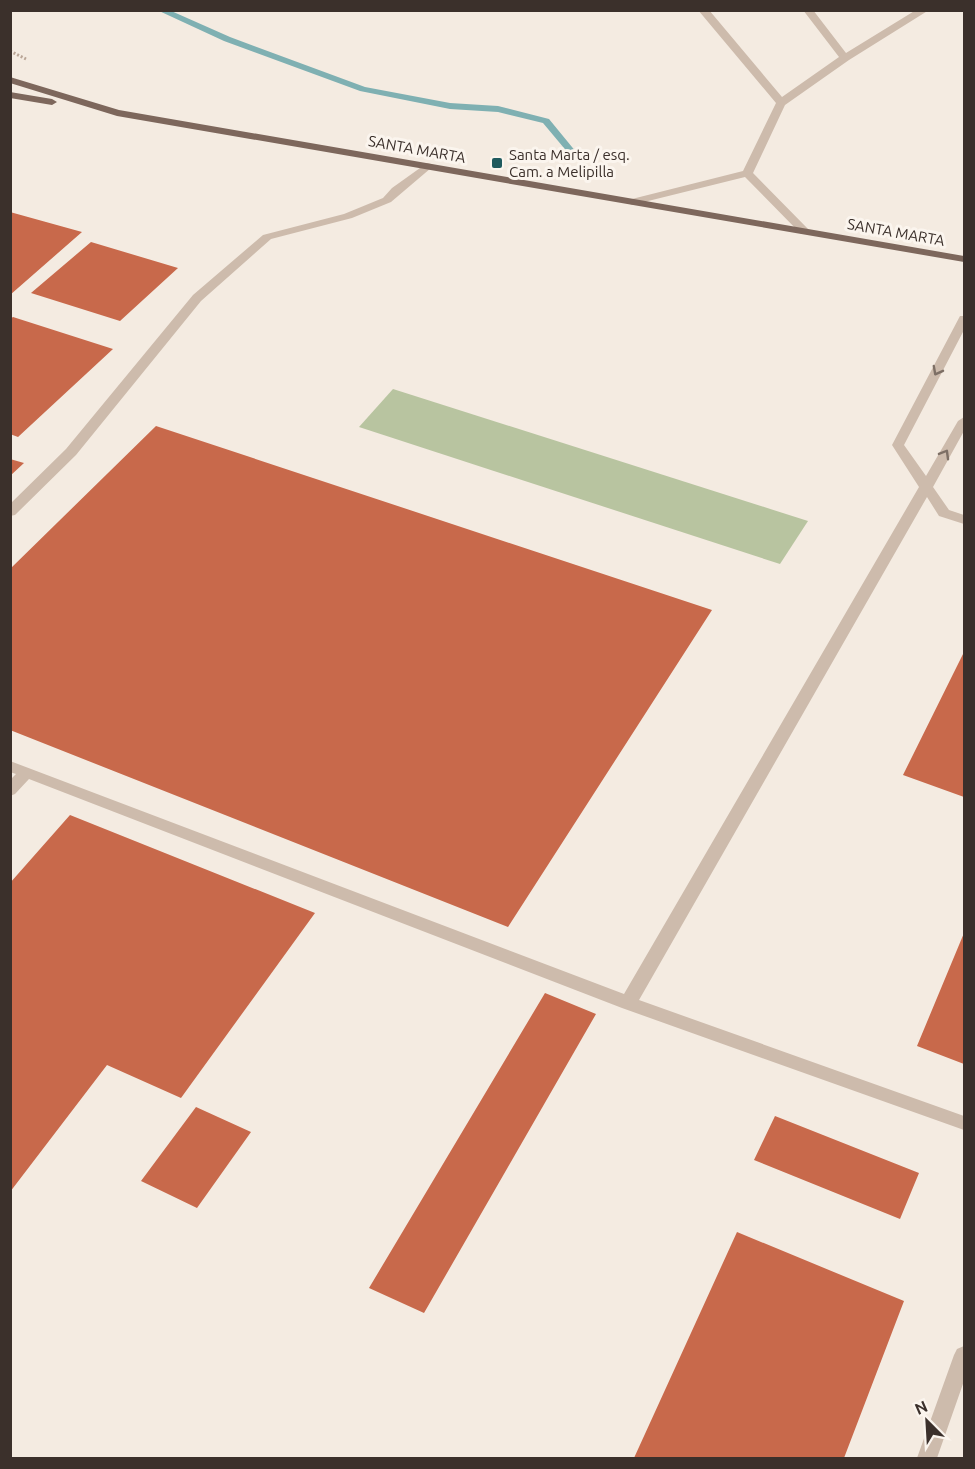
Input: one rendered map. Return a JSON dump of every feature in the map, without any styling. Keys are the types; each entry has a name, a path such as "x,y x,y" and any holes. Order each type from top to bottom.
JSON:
{"main road":[{"name":"SANTA MARTA","path":"10,80 117,113 964,260"},
{"path":"10,95 117,113"}],"lane":[{"path":"704,10 781,103"},
{"path":"808,10 845,58"},
{"path":"632,202 747,173 781,103 845,58 924,10"},
{"path":"10,512 71,452 197,298 267,237 348,216 387,200 427,166"},
{"path":"747,173 805,232"},
{"path":"964,320 898,445 944,513 964,519"},
{"path":"628,1003 964,421"},
{"path":"10,766 628,1003 964,1123"},
{"path":"10,790 27,772"},
{"path":"927,1458 964,1355"}],"green space":[{"path":"393,389 808,521 780,564 359,427"}],"building":[{"path":"10,212 82,232 10,295"},
{"path":"91,242 178,268 120,321 31,293"},
{"path":"13,317 113,349 18,437 10,434 10,319"},
{"path":"156,426 712,610 508,927 10,730 10,569"},
{"path":"10,459 24,463 10,476"},
{"path":"964,652 964,797 903,775"},
{"path":"70,815 315,913 181,1098 107,1065 10,1192 10,883"},
{"path":"964,933 964,1064 917,1046"},
{"path":"545,993 596,1014 424,1313 369,1288"},
{"path":"196,1107 251,1132 197,1208 141,1181"},
{"path":"775,1116 919,1173 900,1219 754,1160"},
{"path":"737,1232 904,1301 844,1458 634,1458"}],"waterway":[{"path":"161,10 227,39 363,89 450,106 498,109 546,121 577,158"}],"place":[{"name":"Santa Marta / esq. Cam. a Melipilla","path":"497,163"}]}
